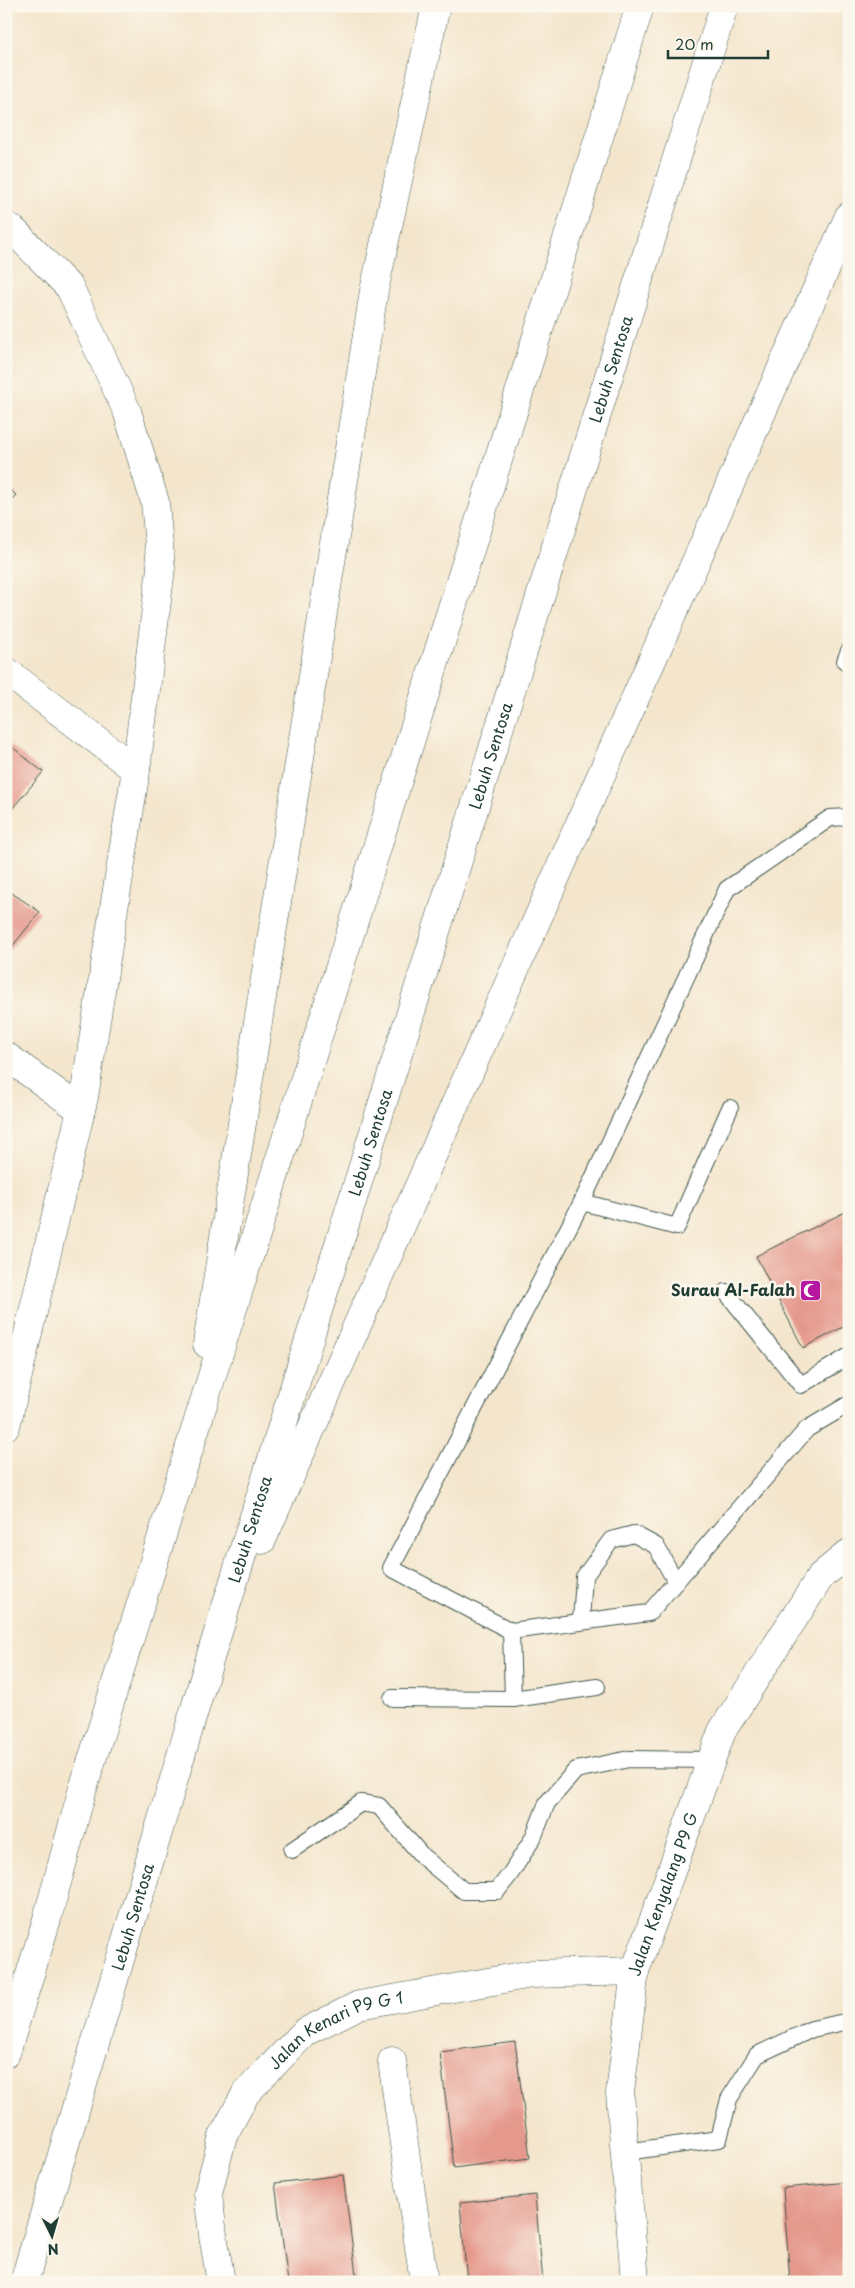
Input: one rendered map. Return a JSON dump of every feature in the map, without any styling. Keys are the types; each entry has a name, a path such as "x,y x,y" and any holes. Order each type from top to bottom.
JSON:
{"main road":[{"path":"192,1440 374,291 436,6"},
{"path":"6,2053 47,1919 81,1795 640,6"},
{"name":"Lebuh Sentosa","path":"24,2282 210,1658 724,6"},
{"path":"210,1658 848,218"},
{"path":"6,226 13,230 70,288 127,411 155,502 161,568 136,770 81,1110 13,1365 6,1426"},
{"path":"6,671 136,770"},
{"path":"6,1056 81,1110"},
{"name":"Jalan Kenyalang P9 G","path":"635,2282 620,2093 635,1971 722,1731 821,1576 849,1554"},
{"name":"Jalan Kenari P9 G 1","path":"221,2282 208,2194 223,2136 246,2093 305,2032 359,2005 532,1974 635,1971"},
{"path":"392,2061 424,2282"}],"lane":[{"path":"849,651 845,661 849,663"},
{"path":"849,818 830,818 727,889 582,1202 391,1568 511,1631 649,1613 808,1429 849,1404"},
{"path":"582,1202 677,1227 730,1108"},
{"path":"726,1292 801,1385 849,1356"},
{"path":"581,1621 584,1578 611,1540 634,1534 656,1546 676,1582"},
{"path":"511,1631 513,1699"},
{"path":"392,1698 513,1699 598,1687"},
{"path":"292,1850 361,1803 379,1806 423,1857 464,1891 497,1891 533,1838 547,1803 576,1770 629,1759 711,1760"},
{"path":"625,2152 719,2139 729,2099 756,2055 812,2029 849,2021"}],"building":[{"path":"6,486 16,495 6,505"},
{"path":"6,742 43,772 6,816"},
{"path":"6,889 40,912 6,954"},
{"name":"Surau Al-Falah","path":"849,1210 849,1324 803,1348 756,1256"},
{"path":"515,2042 530,2158 454,2168 440,2052"},
{"path":"343,2175 357,2282 288,2282 275,2183"},
{"path":"849,2182 849,2282 790,2282 783,2188"},
{"path":"535,2195 543,2282 467,2282 460,2203"}],"place":[{"name":"Surau Al-Falah","path":"811,1290"}]}
